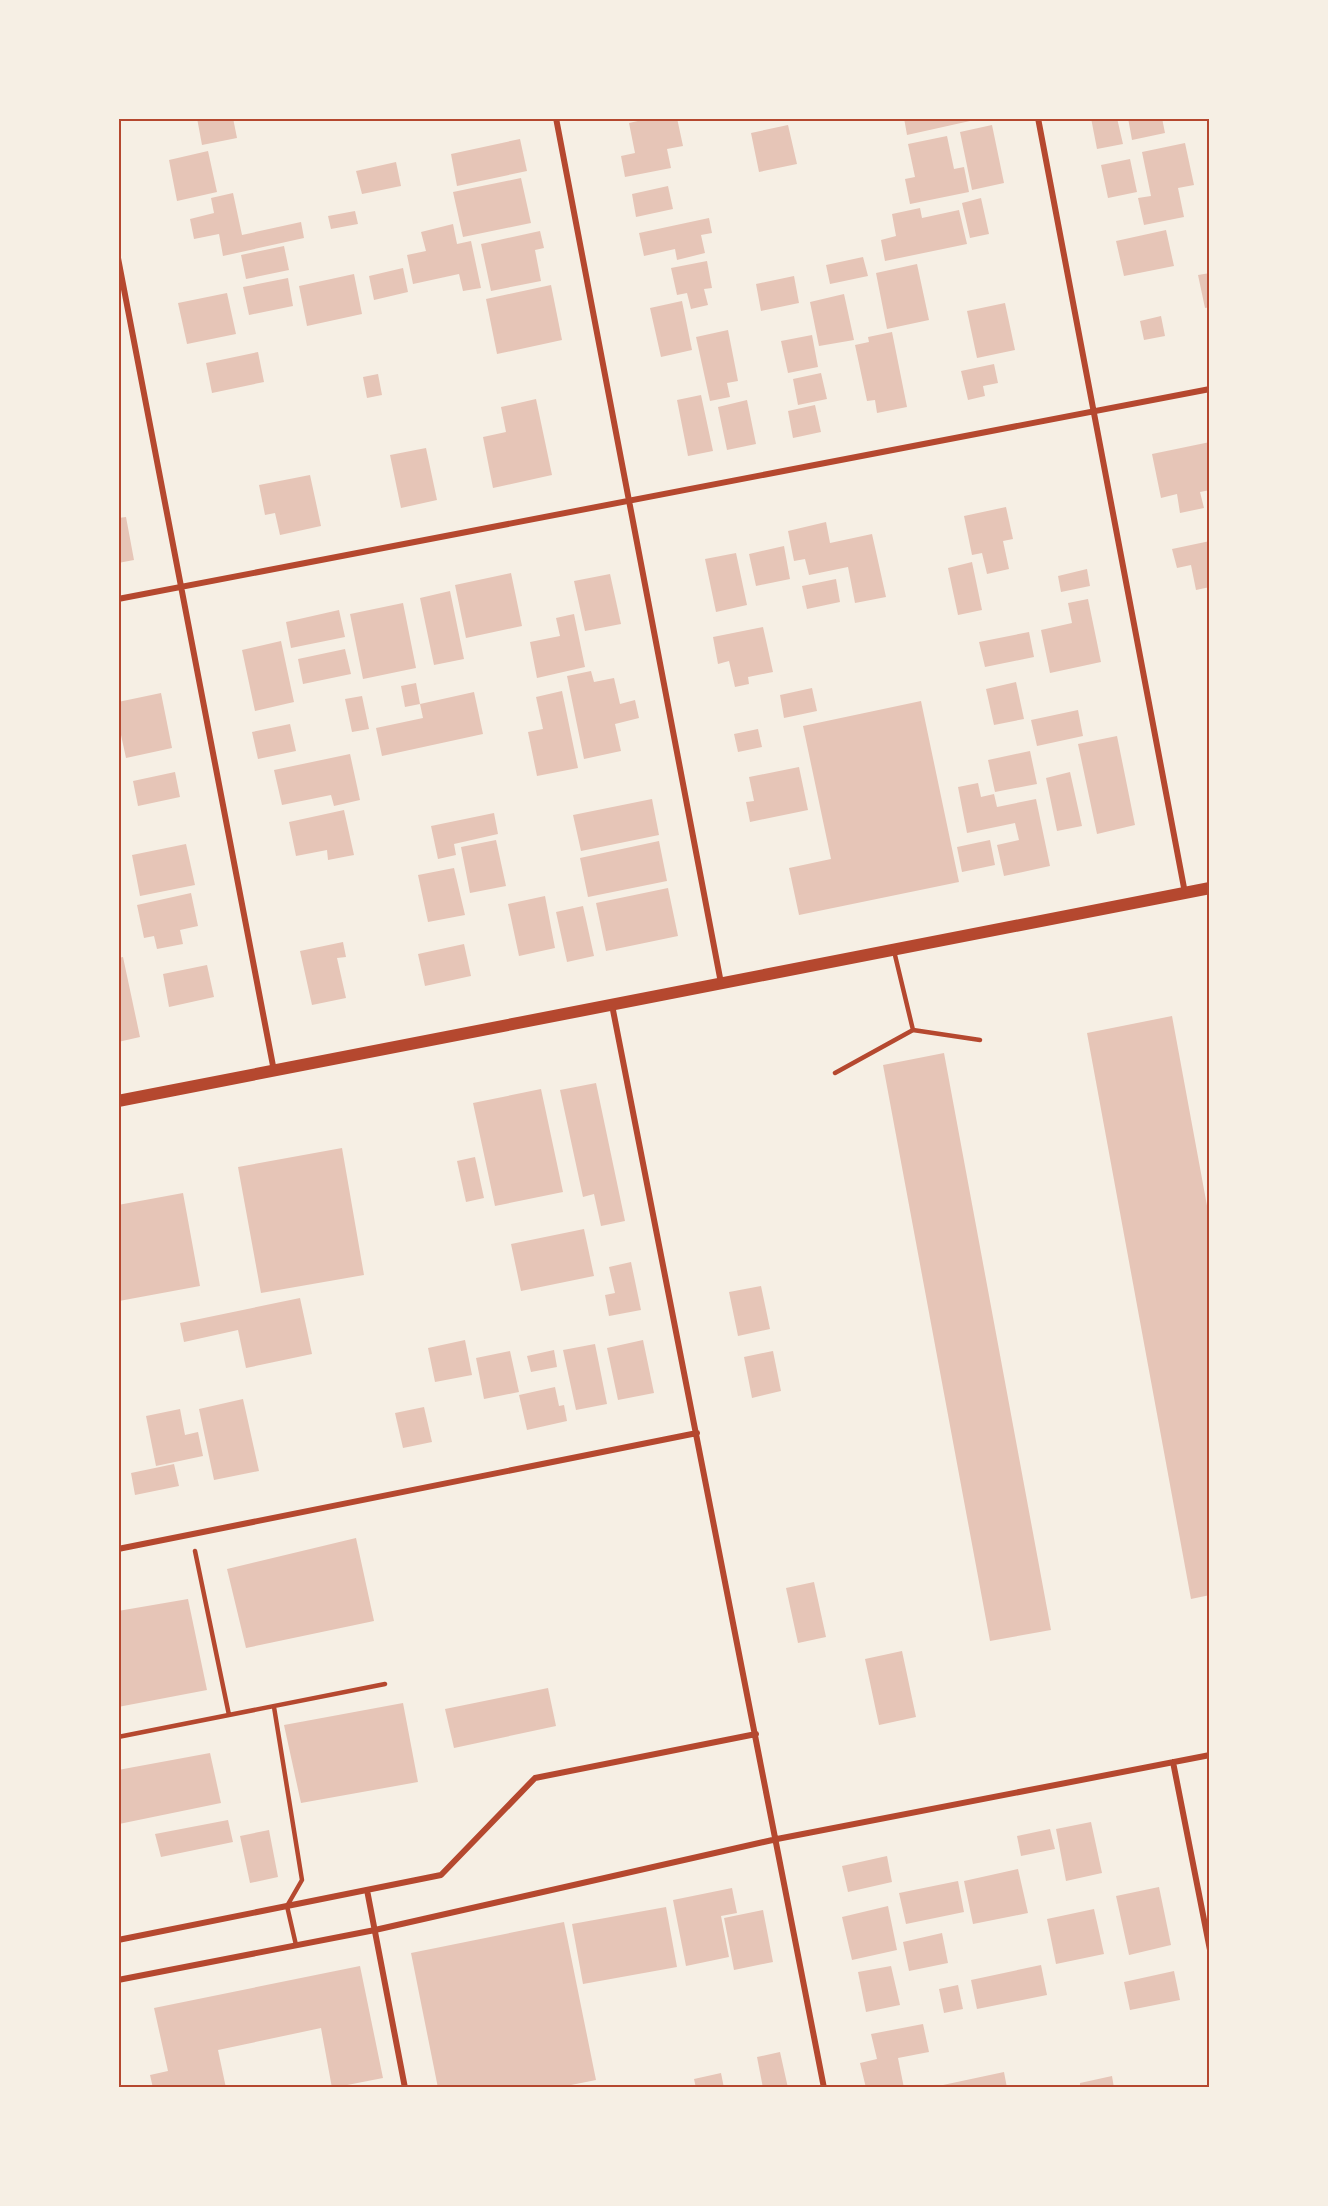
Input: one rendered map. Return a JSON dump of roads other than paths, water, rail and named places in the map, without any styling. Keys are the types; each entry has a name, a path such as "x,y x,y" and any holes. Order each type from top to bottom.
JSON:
{"main road":[{"path":"118,1101 1209,888"}],"street":[{"path":"556,118 721,983"},
{"path":"1038,118 1186,893"},
{"path":"118,258 274,1071"},
{"path":"118,599 1209,389"},
{"path":"612,1005 824,2088"},
{"path":"118,1549 697,1433"},
{"path":"118,1940 441,1875 535,1778 756,1734"},
{"path":"118,1980 375,1930 777,1839 1209,1755"},
{"path":"1173,1762 1209,1950"},
{"path":"367,1890 405,2088"}],"lane":[{"path":"894,950 913,1030"},
{"path":"835,1072 913,1030 980,1040"},
{"path":"195,1551 228,1714"},
{"path":"118,1737 385,1684"},
{"path":"274,1707 302,1880 287,1906 296,1945"}]}
